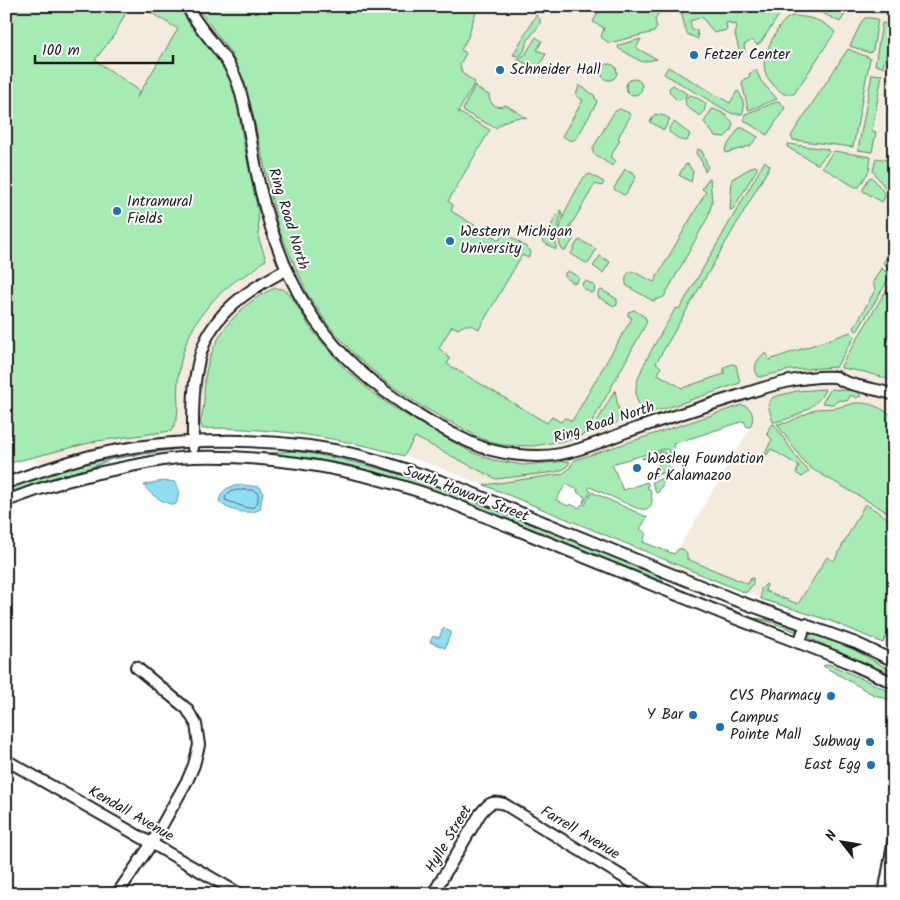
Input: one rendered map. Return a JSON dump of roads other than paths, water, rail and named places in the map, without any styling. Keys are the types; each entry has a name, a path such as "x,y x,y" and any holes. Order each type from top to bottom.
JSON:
{"street":[{"name":"Ring Road North","path":"187,6 195,20 225,59 237,82 261,190 286,270 302,302 319,327 360,372 430,422 476,445 499,452 525,456 559,455 755,390 800,379 836,377 843,382 894,395"},
{"path":"193,457 195,375 207,336 226,311 245,294 286,270"},
{"name":"South Howard Street","path":"6,483 91,456 193,442 266,442 314,447 358,455 452,485 743,603 856,643 894,661"},
{"name":"South Howard Street","path":"6,500 92,473 148,462 193,457 253,458 301,463 354,472 402,485 454,504 729,616 836,657 894,683"},
{"path":"799,643 806,624"},
{"path":"117,894 152,843 194,765 199,745 193,716 136,667"},
{"name":"Kendall Avenue","path":"6,760 240,894"},
{"name":"Hylle Street","path":"433,894 480,814 492,802"},
{"name":"Farrell Avenue","path":"492,802 504,804 651,894"},
{"path":"884,894 894,839"}],"water":[{"path":"167,481 175,482 179,489 175,505 157,498 144,485"},
{"path":"244,485 260,487 263,492 260,509 245,512 233,510 222,505 219,501 220,496 225,490"},
{"path":"443,628 451,632 445,648 430,642 433,636 439,638"}],"place":[{"name":"Fetzer Center","path":"694,55"},
{"name":"Schneider Hall","path":"500,70"},
{"name":"Intramural Fields","path":"117,211"},
{"name":"Western Michigan University","path":"450,241"},
{"name":"Wesley Foundation of Kalamazoo","path":"637,468"},
{"name":"CVS Pharmacy","path":"831,696"},
{"name":"Y Bar","path":"693,715"},
{"name":"Campus Pointe Mall","path":"720,727"},
{"name":"Subway","path":"870,742"},
{"name":"East Egg","path":"871,765"}]}
